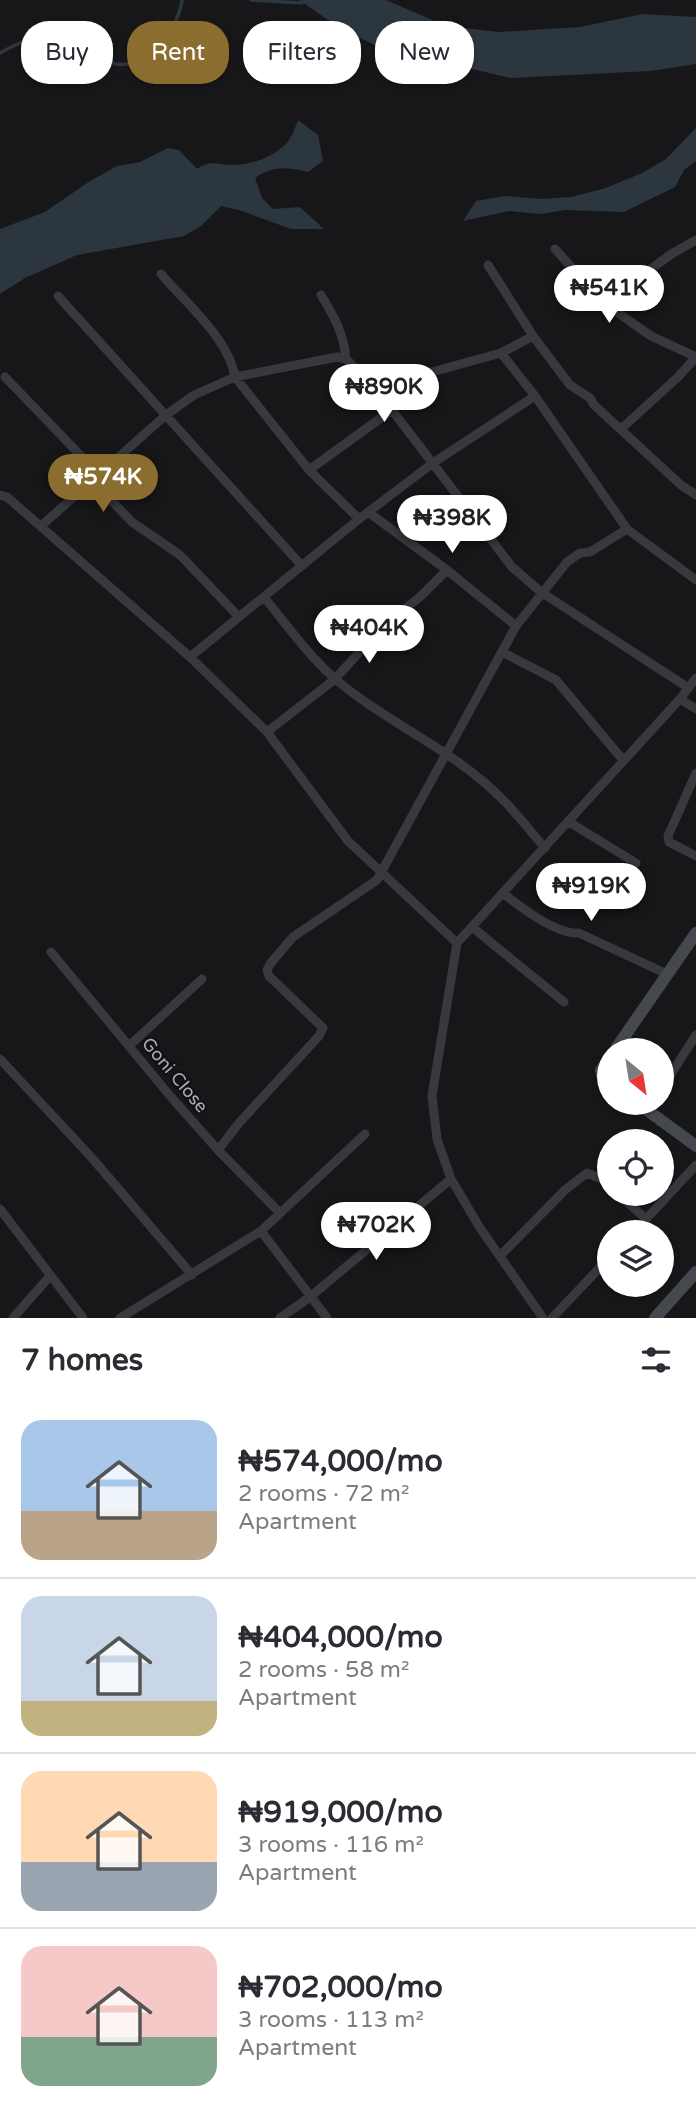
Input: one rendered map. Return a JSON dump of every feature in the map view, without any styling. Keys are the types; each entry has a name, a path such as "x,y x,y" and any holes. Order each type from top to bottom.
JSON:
{"street":[{"path":"604,303 670,255 696,240"},
{"path":"555,249 604,303 651,336 696,357 621,429"},
{"path":"488,265 533,336 570,385 590,398 594,405 681,485 696,495"},
{"path":"161,274 223,345 233,363 235,377 309,470 359,519"},
{"path":"321,295 339,324 346,359"},
{"path":"58,296 302,566"},
{"path":"372,384 410,378 501,354 533,336"},
{"path":"501,354 535,396 627,529 696,580"},
{"path":"41,526 166,415 194,395 235,377 337,357 346,359 372,384 512,567 541,592 687,687"},
{"path":"5,377 83,458 110,499 132,522 180,555 238,616"},
{"path":"190,657 368,512 433,463 535,396"},
{"path":"309,470 392,410"},
{"path":"0,495 8,497 190,657 267,732 348,841 457,943"},
{"path":"368,512 447,570 516,626"},
{"path":"218,1150 239,1123 319,1036 323,1028 269,976 267,970 270,964 293,937 377,880 516,626 567,562 580,553 590,552 627,529"},
{"path":"267,732 335,679 384,625 420,597 447,570"},
{"path":"264,597 335,679 401,727 446,754 499,795 545,848"},
{"path":"502,652 556,680 623,760"},
{"path":"543,1318 451,1179 437,1139 432,1096 457,943 680,699 696,678"},
{"path":"680,699 696,709"},
{"path":"696,773 668,836 669,842 696,856"},
{"path":"569,822 636,863"},
{"path":"503,893 529,913 571,934 579,933 667,974"},
{"path":"472,927 564,1002"},
{"path":"623,1038 696,933"},
{"name":"Goni Close","path":"51,953 171,1097 279,1213"},
{"path":"130,1045 202,979"},
{"path":"674,1069 696,1035"},
{"path":"0,1059 92,1158 192,1275"},
{"path":"657,1115 696,1146"},
{"path":"120,1318 261,1231 365,1134"},
{"path":"631,1206 646,1219 696,1165"},
{"path":"500,1256 565,1190 587,1173 597,1177"},
{"path":"280,1318 310,1297 451,1179"},
{"path":"0,1209 83,1318"},
{"path":"261,1231 327,1318"},
{"path":"552,1318 597,1271"},
{"path":"655,1318 696,1272"},
{"path":"13,1318 50,1276"}],"shaded area":[{"path":"299,0 386,0 434,21 375,21 375,45 361,38 361,21 330,21"},
{"path":"643,14 696,17 696,64 651,71 510,78 474,69 474,29 498,32 580,27"},
{"path":"298,120 318,135 323,161 308,172 281,168 255,178 262,198 273,209 300,207 324,229 291,229 221,206 201,226 184,236 77,255 25,278 0,294 0,229 45,212 117,166 140,162 168,148 179,150 197,169 210,163 241,165 261,160 285,145"},
{"path":"696,128 696,161 684,170 675,187 624,212 565,210 540,214 509,211 463,221 476,201 505,196 542,199 571,197 606,188 642,173 666,159"}],"waterway":[{"path":"0,53 21,42 40,37 84,34 98,54 110,62 128,64 146,57 170,40 182,0"},
{"path":"251,0 302,3"}]}
